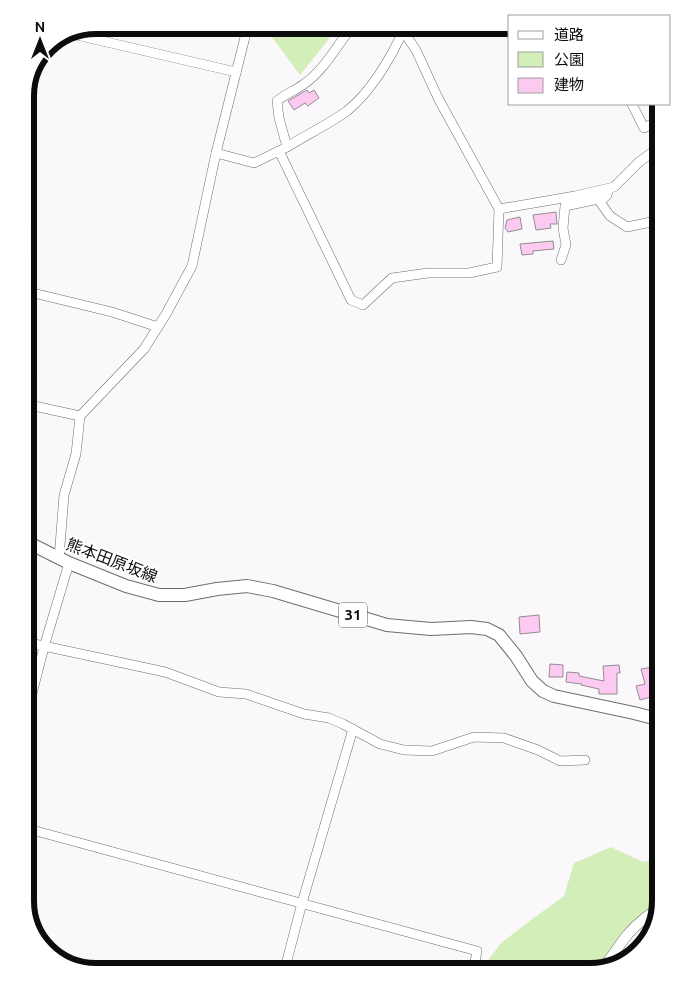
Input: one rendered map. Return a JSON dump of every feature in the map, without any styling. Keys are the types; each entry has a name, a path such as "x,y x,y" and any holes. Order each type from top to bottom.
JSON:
{"main road":[{"name":"熊本田原坂線","path":"34,545 126,586 159,595 185,594 217,588 247,586 273,591 387,625 431,629 471,627 487,629 499,636 516,656 532,680 543,691 554,696 652,718"}],"street":[{"path":"34,686 64,560 64,495 76,454 80,416 144,349 192,266 216,153 246,34"},
{"path":"346,34 305,84 277,102 283,149 351,300 362,305 392,278 428,273 469,272 498,267 499,209 438,98 407,34"},
{"path":"216,153 254,163 283,149 347,110 374,82 389,60 401,34"},
{"path":"80,36 236,72"},
{"path":"632,105 644,128 652,123"},
{"path":"652,153 639,162 600,202 610,216 627,227 652,222"},
{"path":"499,209 614,188"},
{"path":"561,260 566,245 563,228 565,206 594,200 614,188"},
{"path":"34,294 112,312 158,327"},
{"path":"34,406 80,416"},
{"path":"34,644 165,672 219,692 246,694 304,714 328,718 354,729 380,744 404,750 432,751 474,738 504,738 560,760 585,760"},
{"path":"286,963 302,903 354,729"},
{"path":"34,830 477,951 475,963"},
{"path":"611,960 628,934 651,914"}],"green space":[{"path":"270,34 332,34 329,39 300,75"},
{"path":"611,847 643,862 652,860 652,909 649,920 611,955 596,963 486,963 501,943 564,896 574,863"}],"building":[{"path":"307,90 309,93 314,90 319,98 308,106 305,103 294,110 288,101"},
{"path":"556,212 557,224 550,224 551,228 536,230 533,215"},
{"path":"520,217 522,229 508,232 505,228 507,220"},
{"path":"553,241 554,249 533,251 533,254 522,255 520,244"},
{"path":"539,615 540,632 520,634 519,617"},
{"path":"550,664 563,665 563,677 549,677"},
{"path":"619,665 620,673 617,673 617,694 599,694 599,689 566,682 567,672 579,673 579,676 604,681 603,666"},
{"path":"652,667 652,697 640,700 636,686 645,684 641,669"}]}
